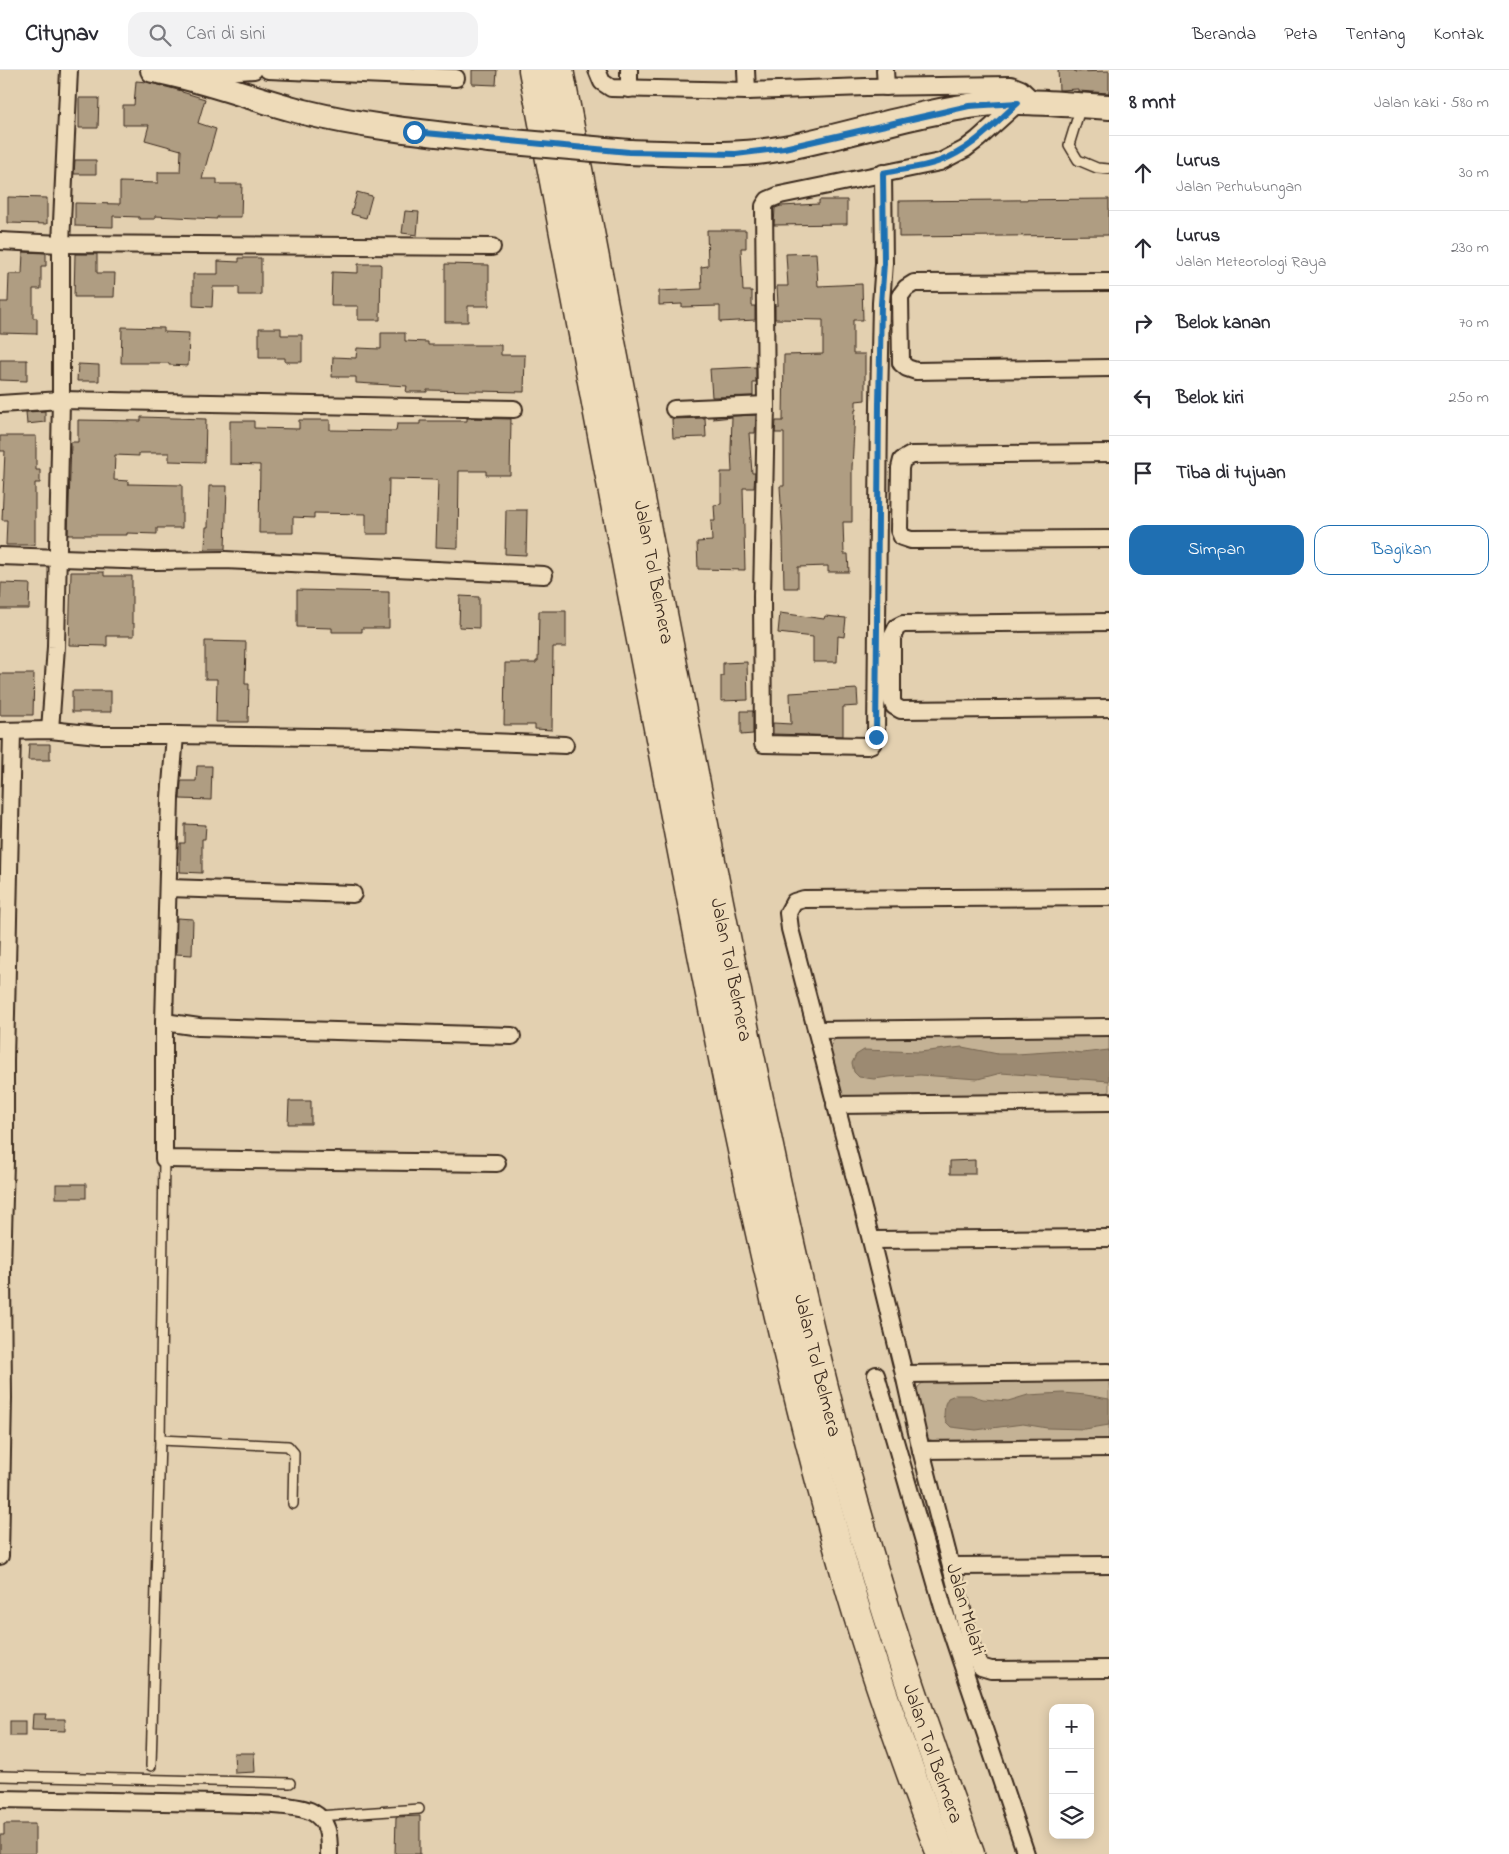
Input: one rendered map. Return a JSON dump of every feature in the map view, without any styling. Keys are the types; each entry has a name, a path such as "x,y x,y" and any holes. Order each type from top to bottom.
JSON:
{"highway":[{"name":"Jalan Tol Belmera","path":"533,70 648,681 715,1021 780,1323 816,1465 852,1593 889,1710 941,1854"},
{"name":"Jalan Tol Belmera","path":"559,70 679,702 746,1038 788,1233 845,1470 884,1604 931,1750 970,1854"}],"main road":[{"path":"153,70 182,75 258,99 346,122 489,140 629,152 707,154 760,152 969,106 1027,103 1109,107"}],"street":[{"path":"50,730 56,647 61,400 61,244 69,70"},
{"path":"182,75 254,70"},
{"path":"268,70 431,74 456,78"},
{"path":"598,70 602,82 608,87 629,88 747,91 1011,85 1021,89 1027,103 978,139 940,162 883,173 780,195 768,200 764,206 766,404 762,596 763,744 867,746 872,744 876,737 879,404 881,304 884,263 883,173"},
{"path":"629,70 629,88"},
{"path":"746,70 747,91"},
{"path":"885,70 886,87"},
{"path":"0,241 61,244 492,247"},
{"path":"1109,282 914,283 906,288 900,296 901,363 907,368 916,371 1109,368"},
{"path":"0,404 61,400 514,409"},
{"path":"674,409 766,404"},
{"path":"1109,453 911,455 902,460 900,468 899,530 902,537 911,540 1109,539"},
{"path":"0,556 154,561 225,560 544,575"},
{"path":"1109,622 902,624 897,627 892,637 892,701 894,706 901,710 1109,708"},
{"path":"0,1556 6,731 50,730 98,735 384,738 565,745"},
{"path":"175,735 170,798 164,1022 164,1159 497,1163"},
{"path":"168,888 353,894"},
{"path":"1109,897 804,899 794,902 788,913 790,929 871,1240 921,1450 974,1656 981,1667 991,1670 1109,1669"},
{"path":"164,1022 199,1027 512,1036"},
{"path":"816,1030 1109,1027"},
{"path":"835,1105 1109,1102"},
{"path":"871,1240 1109,1238"},
{"path":"904,1374 1109,1372"},
{"name":"Jalan Melati","path":"876,1375 943,1608 1026,1854"},
{"path":"921,1450 1109,1448"},
{"path":"951,1566 1109,1564"},
{"path":"0,1799 293,1807 307,1810 323,1821 328,1830 329,1854"}],"lane":[{"path":"1081,105 1069,145 1078,160 1097,168 1109,169"},
{"path":"152,1766 160,1440 164,1159"},
{"path":"160,1440 288,1446 294,1453 293,1504"},
{"path":"0,1776 290,1783"},
{"path":"318,1816 419,1809"}],"shaded area":[{"path":"1109,1034 1109,1096 849,1098 843,1096 830,1048 833,1041 839,1037"},
{"path":"962,1047 998,1054 1063,1051 1082,1053 1109,1050 1109,1081 1001,1073 978,1079 920,1075 874,1079 859,1077 854,1072 852,1063 856,1055 864,1050 920,1052"},
{"path":"1109,1379 1109,1440 935,1442 927,1438 925,1433 916,1394 918,1387 925,1381"},
{"path":"1063,1393 1109,1399 1109,1425 1085,1429 1047,1428 1023,1424 976,1430 951,1427 946,1422 944,1415 945,1404 948,1398 955,1395 971,1395 983,1399 1008,1401 1028,1395"}],"building":[{"path":"472,70 497,70 496,85 472,84"},
{"path":"1058,70 1075,70 1075,72 1109,71 1109,93 1078,91 1078,89 1059,90"},
{"path":"136,81 182,91 205,99 198,123 216,129 202,179 217,179 217,184 242,184 241,217 217,217 217,219 155,216 155,219 139,219 139,217 113,216 113,227 75,226 75,203 120,204 120,182 158,183 158,172 180,172 181,150 145,140 149,125 123,125 123,105 134,105"},
{"path":"79,98 99,98 98,128 79,128"},
{"path":"75,160 96,160 96,174 74,174"},
{"path":"357,192 372,196 366,218 351,214"},
{"path":"8,197 47,198 47,224 8,223"},
{"path":"1109,199 1109,235 899,237 899,201"},
{"path":"819,200 847,200 847,224 774,225 775,208 819,204"},
{"path":"405,211 419,212 417,235 402,233"},
{"path":"707,230 746,230 746,248 741,248 743,291 752,291 752,306 755,306 755,320 720,322 720,306 682,307 682,304 659,305 659,291 702,289 701,267 708,266"},
{"path":"23,252 46,253 46,266 41,266 41,289 33,289 33,318 37,318 37,334 0,333 0,302 8,302 9,274 22,274"},
{"path":"816,253 818,286 862,284 863,320 853,320 853,354 865,354 865,400 856,401 855,410 852,522 843,522 844,554 848,554 849,572 828,572 828,566 798,567 798,588 784,588 780,486 784,486 784,433 775,433 776,421 783,421 784,355 823,354 823,320 775,319 775,305 778,305 777,286 788,286 786,254"},
{"path":"75,254 97,254 97,273 115,273 114,297 74,297"},
{"path":"239,258 261,258 261,295 239,295 239,287 213,287 212,307 193,306 193,274 218,274 218,261 239,262"},
{"path":"358,264 381,264 380,320 358,320 358,306 331,306 332,272 358,273"},
{"path":"445,264 489,265 489,306 468,306 468,322 445,322"},
{"path":"122,327 164,328 164,332 189,333 188,366 169,365 169,363 121,363"},
{"path":"259,328 281,328 281,335 302,335 302,362 285,362 285,358 259,358"},
{"path":"381,333 405,333 405,341 428,342 428,345 501,345 501,355 525,355 524,392 427,390 427,392 406,392 407,386 356,383 356,377 332,377 333,357 356,358 357,348 381,349"},
{"path":"0,360 27,360 27,381 0,380"},
{"path":"78,364 99,365 99,381 77,381"},
{"path":"756,367 756,382 753,382 753,396 712,397 710,369"},
{"path":"45,411 45,422 27,424 26,412"},
{"path":"756,415 755,433 749,433 752,473 755,473 754,488 743,488 745,570 698,569 697,542 712,541 711,521 715,521 714,505 721,504 721,472 732,472 732,417 713,419 713,417"},
{"path":"141,417 206,419 205,462 169,461 169,453 139,453 139,456 115,455 114,480 128,481 128,484 182,485 182,528 157,528 157,534 68,535 71,442 78,442 78,420 141,421"},
{"path":"467,418 511,419 510,475 486,475 486,471 459,471 458,548 436,547 438,480 389,479 388,534 366,534 366,514 314,513 314,518 293,517 293,533 259,533 260,465 230,464 230,421 254,421 254,428 299,429 299,420 330,420 330,430 396,431 397,424 420,424 420,421 467,421"},
{"path":"705,418 706,437 673,438 672,419"},
{"path":"0,436 36,436 36,470 40,470 40,483 35,483 35,545 6,545 7,520 2,520 5,451 0,451"},
{"path":"209,486 227,486 225,549 205,549 206,527 208,527"},
{"path":"506,510 527,510 526,555 505,554"},
{"path":"71,572 104,572 104,576 132,576 132,623 134,623 134,636 107,636 107,646 69,645"},
{"path":"1,583 30,584 29,609 0,609"},
{"path":"297,590 389,592 389,628 362,628 362,632 332,632 332,628 297,627"},
{"path":"460,596 479,597 479,628 459,627"},
{"path":"539,611 566,611 566,647 553,647 552,730 535,729 535,725 504,725 505,663 536,663 538,661"},
{"path":"780,613 824,619 825,616 846,618 844,637 838,636 837,662 813,662 813,637 778,633"},
{"path":"205,641 246,642 245,684 249,684 248,722 216,722 217,679 205,679"},
{"path":"747,662 748,700 721,701 723,663"},
{"path":"0,674 34,674 33,715 0,715"},
{"path":"857,689 858,706 843,707 843,736 773,734 773,723 791,724 790,693"},
{"path":"72,691 111,691 111,712 72,712"},
{"path":"741,711 753,711 753,734 741,735"},
{"path":"29,744 50,744 50,760 28,760"},
{"path":"197,766 212,766 211,800 180,799 181,781 196,781"},
{"path":"185,824 206,825 205,839 202,839 202,873 180,872 180,843 185,843"},
{"path":"177,918 193,919 192,955 176,954"},
{"path":"289,1101 311,1101 311,1124 288,1124"},
{"path":"975,1160 975,1174 950,1174 950,1161"},
{"path":"56,1184 86,1184 86,1198 56,1198"},
{"path":"33,1714 46,1714 45,1719 65,1719 65,1731 32,1730"},
{"path":"10,1721 25,1721 25,1736 10,1736"},
{"path":"234,1753 254,1753 255,1772 235,1773"},
{"path":"420,1816 420,1854 395,1854 396,1817"},
{"path":"4,1824 35,1824 35,1854 0,1854 0,1835 4,1835"}],"route":[{"path":"414,132 629,152 736,154 784,148 969,106 1018,103 965,149 940,162 883,173 884,263 881,304 879,404 876,737"}]}
